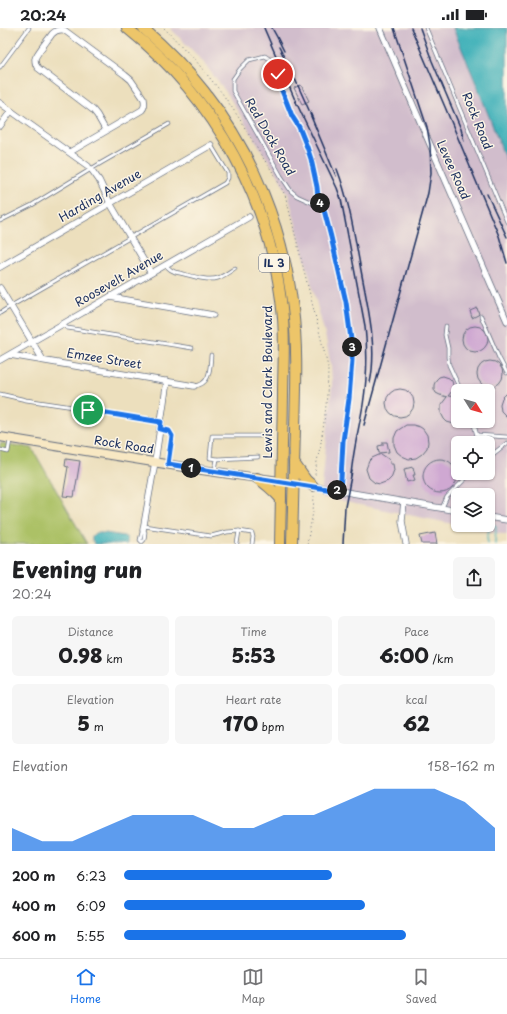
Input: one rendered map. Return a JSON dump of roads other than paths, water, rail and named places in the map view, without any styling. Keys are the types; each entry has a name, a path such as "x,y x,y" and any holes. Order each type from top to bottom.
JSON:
{"highway":[{"name":"Lewis and Clark Boulevard","path":"127,28 170,67 201,104 238,161 253,194 266,233 276,272 283,319 280,544"},
{"name":"Lewis and Clark Boulevard","path":"143,28 173,56 198,84 228,124 259,183 281,246 293,308 296,361 292,544"},
{"path":"294,463 314,491"},
{"path":"257,478 269,486 280,499"}],"main road":[{"name":"Rock Road","path":"0,437 215,472 293,483"}],"street":[{"name":"Levee Road","path":"380,28 507,321"},
{"path":"70,152 106,131 142,110 145,105 144,100 131,80 125,75 64,30 55,31 36,56 36,66 93,110 106,131"},
{"path":"0,103 70,152 90,168 104,189 110,203 151,273"},
{"path":"0,126 11,111"},
{"name":"Harding Avenue","path":"0,267 211,145"},
{"name":"Roosevelt Avenue","path":"0,360 249,217"},
{"path":"0,288 42,360"},
{"path":"109,297 213,315"},
{"name":"Emzee Street","path":"10,355 194,386"},
{"path":"144,528 167,381"},
{"name":"Rock Road","path":"293,483 314,491 339,491 451,510"},
{"path":"404,502 402,521 406,544"},
{"path":"495,518 507,520"}],"lane":[{"path":"0,67 28,28"},
{"name":"Rock Road","path":"426,28 507,222"},
{"name":"Red Dock Road","path":"264,56 271,60 275,66 281,88 292,116 299,127 307,147 317,187 318,198 324,210 317,205 297,196 291,191 233,91 232,78 249,60 264,56"},
{"path":"0,221 32,205 90,168 169,124"},
{"path":"0,313 225,184 228,178 228,173 211,145"},
{"path":"324,210 346,302 352,347 349,399 339,491"},
{"path":"165,265 175,272 210,279 223,276 235,268"},
{"path":"481,316 507,373"},
{"path":"62,324 67,328 192,348"},
{"path":"446,326 445,335 448,348 449,365 458,384"},
{"path":"194,386 204,382 209,375 211,355"},
{"path":"0,394 161,422"},
{"path":"475,428 477,435 507,437"},
{"path":"160,429 169,431 172,436 168,464"},
{"path":"258,457 210,458 212,436 260,436"},
{"path":"0,450 8,452 10,438"},
{"path":"495,452 507,443"},
{"path":"215,472 217,459"},
{"path":"441,508 447,497 465,480"},
{"path":"142,543 145,535 144,528 211,536 239,531 252,533 252,544"},
{"path":"237,544 239,531"}],"water":[{"path":"453,28 507,28 507,163 478,88"},
{"path":"95,533 124,536 127,538 127,544 94,544 92,536"}],"waterway":[{"path":"488,544 487,537 491,524 496,526 495,544"}],"railway":[{"path":"264,28 295,100 341,199 365,326 367,346 367,366 363,405 351,475"},
{"path":"272,28 284,51"},
{"path":"364,425 428,193 431,173 430,145 427,127 394,28"},
{"path":"411,28 499,236 507,263"},
{"path":"420,28 432,61 461,129 464,141"},
{"path":"279,47 313,119"},
{"path":"310,114 336,176"},
{"path":"337,169 351,217 371,324 373,354 370,383"},
{"path":"487,194 507,237"},
{"path":"343,544 345,507 352,471"}]}
